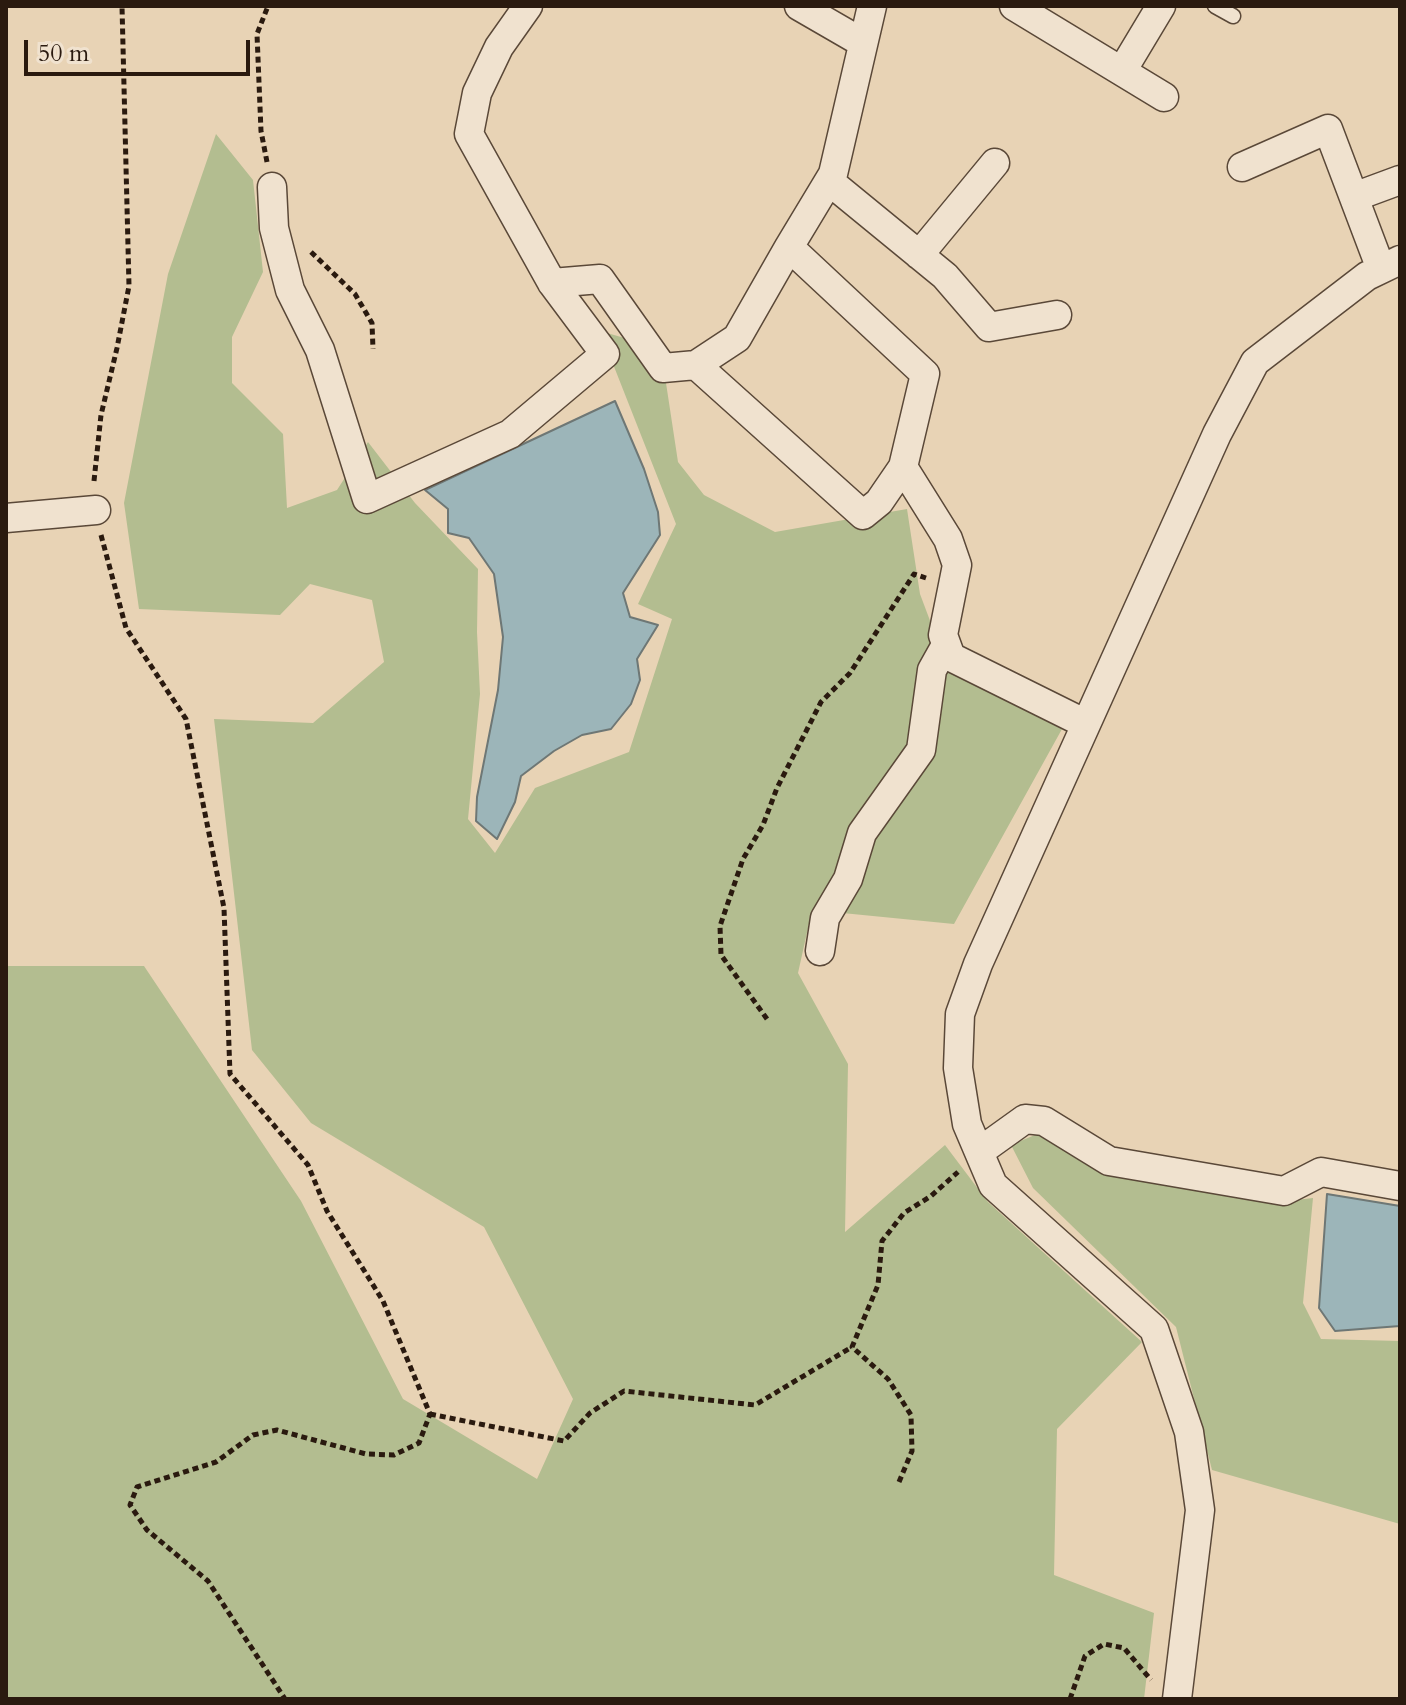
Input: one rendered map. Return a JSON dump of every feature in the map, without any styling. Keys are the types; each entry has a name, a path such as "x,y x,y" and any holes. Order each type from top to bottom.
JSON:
{"street":[{"path":"272,187 274,228 290,290 320,350 367,499 510,434 605,354 552,283 469,134 477,93 499,47 528,6"},
{"path":"799,6 863,43"},
{"path":"552,283 600,279 663,368 696,365 737,338 833,174 872,6"},
{"path":"1014,6 1164,97"},
{"path":"1122,71 1161,6"},
{"path":"1168,1694 1200,1510 1189,1432 1154,1329 993,1185 967,1124 958,1068 960,1014 978,964 1217,434 1255,362 1367,276 1390,265 1354,197 1328,129 1242,167"},
{"path":"919,255 995,163"},
{"path":"1354,197 1400,180"},
{"path":"829,181 945,276 989,327 1057,315"},
{"path":"696,365 863,515 879,502 903,467 925,374 789,247"},
{"path":"903,467 948,539 957,565 943,635 951,657 1086,724"},
{"path":"6,518 96,510"},
{"path":"820,951 825,918 848,879 862,833 921,750 932,670 946,645"},
{"path":"979,1152 1025,1119 1044,1121 1109,1161 1124,1164 1284,1191 1321,1172 1400,1186"}],"lane":[{"path":"1215,6 1233,16"}],"path":[{"path":"122,6 129,286 101,415 93,494 102,541 126,628 186,719 224,908 230,1074 308,1165 327,1211 383,1301 430,1414 419,1443 394,1455 366,1454 277,1430 253,1435 216,1462 137,1487 130,1505 147,1530 208,1581 285,1699"},
{"path":"767,1019 721,955 720,926 743,859 763,825 777,788 821,702 850,673 914,574 953,587"},
{"path":"430,1414 564,1441 590,1413 624,1391 755,1405 852,1347 878,1285 882,1241 904,1213 931,1196 979,1152"},
{"path":"852,1347 888,1379 911,1415 912,1451 899,1482"},
{"path":"1070,1699 1085,1656 1104,1644 1124,1648 1168,1694"}],"green space":[{"path":"216,134 253,180 263,272 232,337 232,383 283,434 287,508 337,490 368,442 415,503 478,569 480,694 468,819 495,853 535,788 629,752 672,619 638,604 676,524 600,331 628,339 666,383 678,462 704,495 775,532 907,509 920,594 947,666 1062,729 954,924 812,910 798,973 848,1064 845,1232 945,1145 988,1202 1142,1342 1057,1429 1054,1575 1154,1613 1144,1699 6,1699 6,966 144,966 301,1201 403,1399 537,1479 573,1399 484,1227 311,1123 252,1050 214,719 313,723 384,662 372,600 310,584 280,615 139,609 124,503 168,274"},
{"path":"1042,1132 1270,1203 1313,1198 1303,1303 1321,1339 1400,1341 1400,1524 1212,1470 1176,1327 1033,1188 1011,1145"}],"water":[{"path":"615,401 644,469 658,512 660,535 623,593 630,617 658,625 637,659 640,680 631,704 611,729 582,735 521,776 515,802 497,839 476,821 477,797 498,690 503,637 494,574 469,538 448,533 448,509 425,490"},
{"path":"1327,1194 1400,1206 1400,1326 1335,1331 1319,1308"}]}
